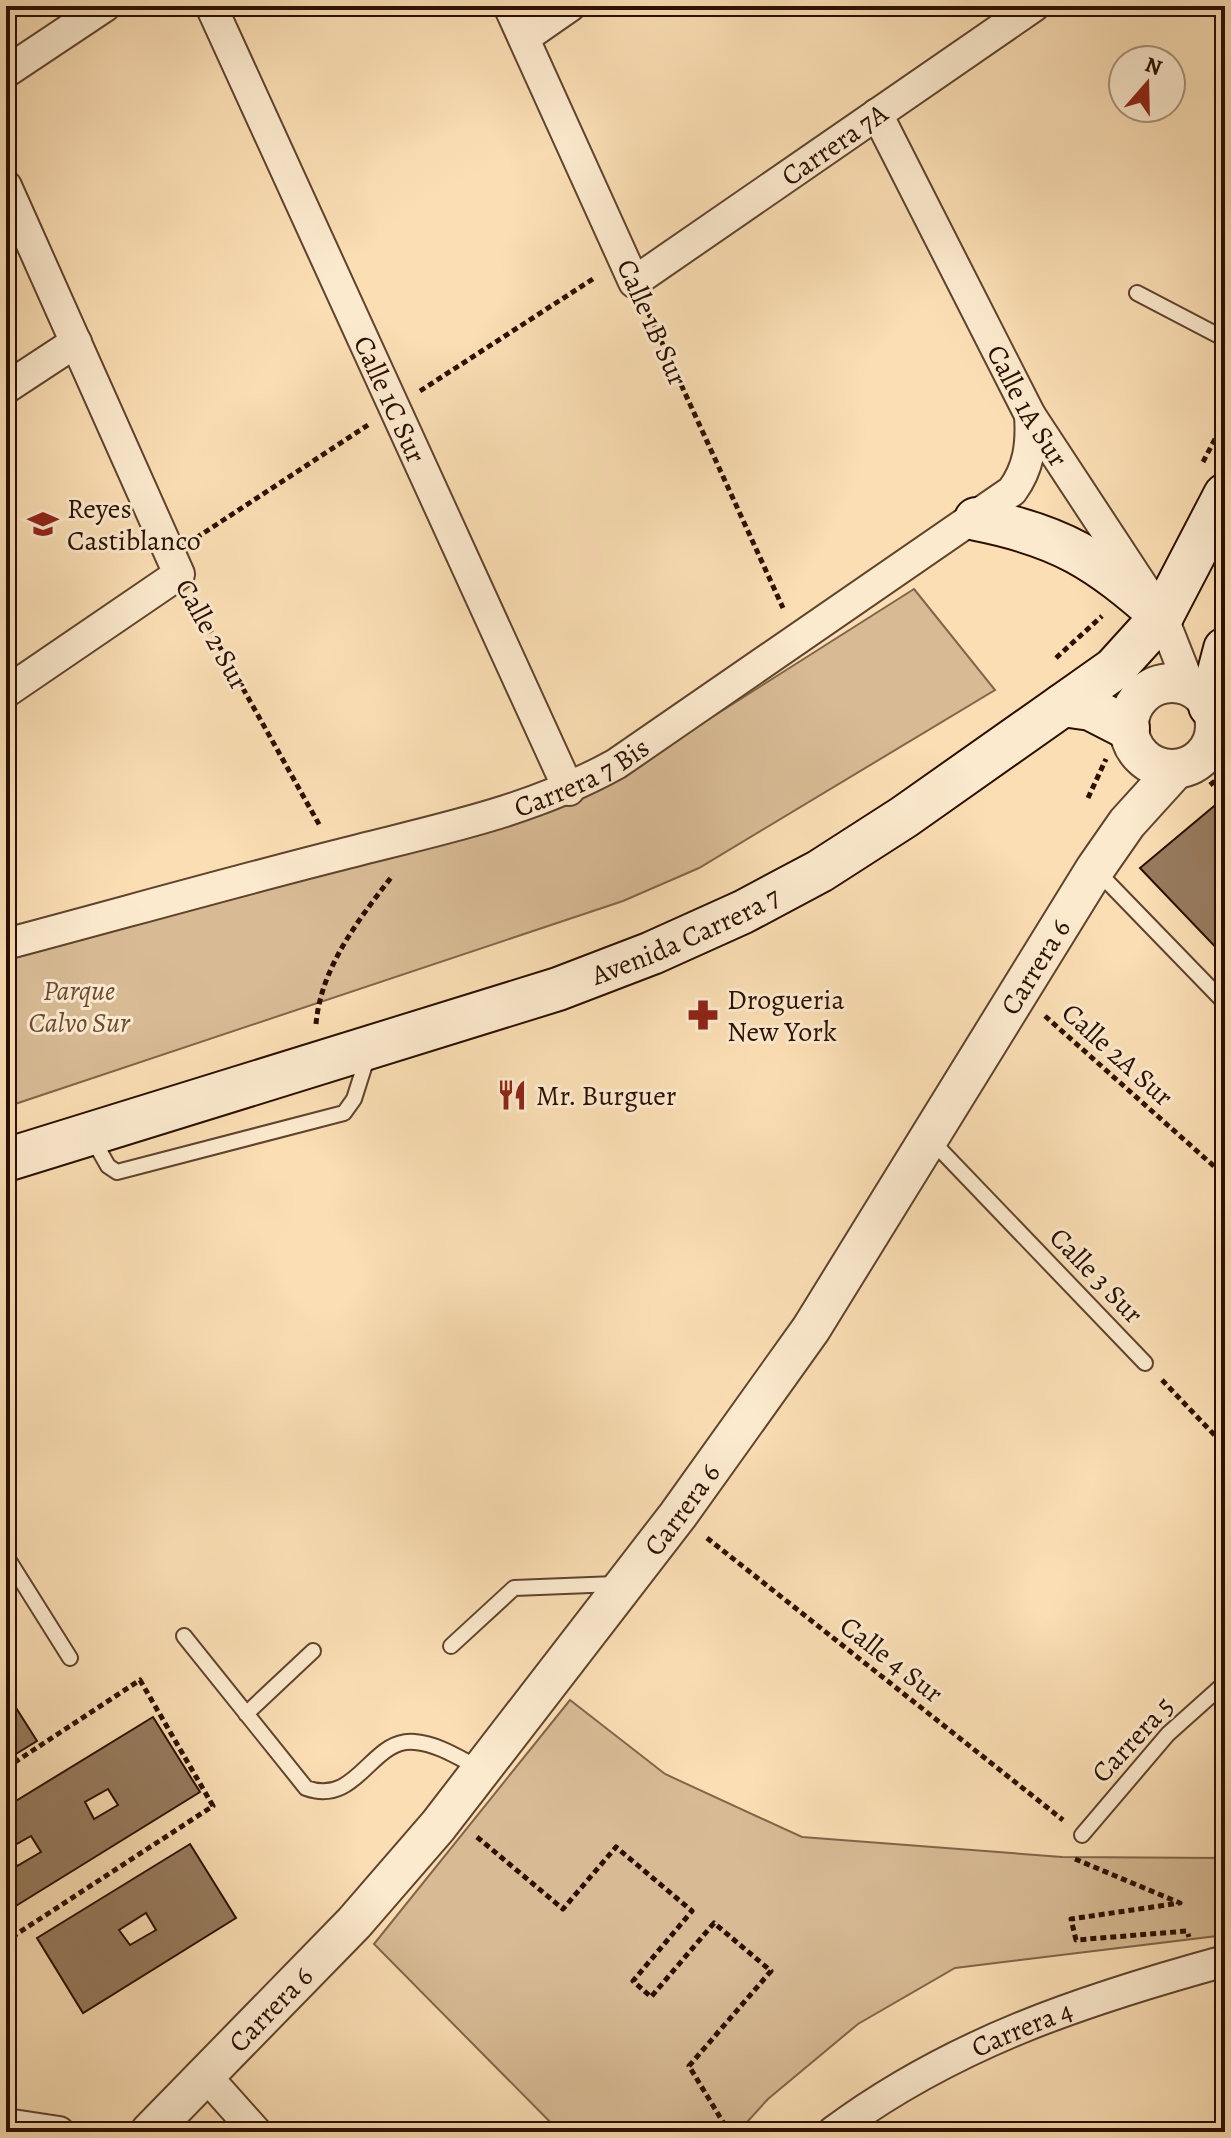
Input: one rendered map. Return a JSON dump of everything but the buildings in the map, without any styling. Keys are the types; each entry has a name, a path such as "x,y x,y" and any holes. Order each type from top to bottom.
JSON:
{"main road":[{"name":"Avenida Carrera 7","path":"6,1160 558,989 652,953 743,912 820,871 904,817 1114,669 1162,616 1211,484"},
{"path":"976,519 1051,537 1131,589 1162,616"},
{"path":"1210,710 1225,649"},
{"path":"1063,705 1091,709 1120,743"}],"street":[{"path":"6,72 105,6"},
{"name":"Calle 1C Sur","path":"211,6 569,790"},
{"name":"Calle 1B Sur","path":"509,6 634,282"},
{"path":"524,38 570,6"},
{"name":"Carrera 7A","path":"634,282 1034,6"},
{"name":"Calle 1A Sur","path":"877,114 1030,415 1162,616 1210,710"},
{"name":"Calle 2 Sur","path":"6,186 179,574"},
{"path":"6,388 76,342"},
{"name":"Carrera 7 Bis","path":"6,944 336,855 500,816 569,790 616,764 976,519 1012,491 1023,476 1031,440 1030,415"},
{"path":"6,692 179,574"},
{"path":"1176,682 1210,710 1208,749 1189,765 1176,769 1163,768 1120,743 1134,704 1152,687 1176,682"},
{"name":"Carrera 6","path":"1120,743 1127,823"},
{"name":"Carrera 6","path":"150,2132 354,1923 449,1813 678,1515 811,1329 931,1140 1095,869 1127,823 1176,769"},
{"name":"Carrera 4","path":"833,2132 931,2070 1023,2025 1114,1991 1211,1965"},
{"path":"206,2076 256,2132"},
{"path":"6,2124 59,2132"}],"lane":[{"path":"1137,293 1225,339"},
{"path":"1095,869 1225,1003"},
{"path":"90,1134 108,1166 117,1172 344,1113 354,1099 370,1047"},
{"name":"Calle 3 Sur","path":"931,1140 1145,1363"},
{"path":"6,1556 70,1658"},
{"path":"451,1646 514,1588 626,1584"},
{"path":"184,1636 306,1788 323,1794 341,1789 393,1746 412,1741 434,1746 482,1770"},
{"path":"246,1714 313,1651"},
{"name":"Carrera 5","path":"1082,1835 1168,1734 1225,1683"}],"path":[{"name":"Calle 1B Sur","path":"634,282 796,639"},
{"path":"1211,484 1225,420"},
{"name":"Calle 2 Sur","path":"179,574 336,855"},
{"path":"1054,660 1131,589"},
{"path":"1088,798 1108,756 1120,743"},
{"path":"330,1026 316,1028 319,996 350,933 425,834"},
{"name":"Calle 2A Sur","path":"1020,995 1225,1176"},
{"name":"Calle 3 Sur","path":"1145,1363 1225,1446"},
{"name":"Calle 4 Sur","path":"678,1515 1082,1835"},
{"path":"6,1768 140,1680 213,1806 6,1941"},
{"path":"449,1813 563,1909 616,1847 692,1911 633,1981 651,1997 714,1923 771,1971 689,2066 729,2132"},
{"path":"1082,1835 1074,1862 1180,1903 1071,1919 1076,1940 1187,1931 1211,1965"}],"green space":[{"name":"Parque Calvo Sur","path":"914,589 995,690 699,868 623,901 6,1107 6,952 627,771"},
{"path":"570,1700 665,1774 802,1837 1062,1857 1225,1858 1225,1935 955,1968 858,2024 768,2099 738,2132 560,2132 374,1944"}],"place":[{"name":"Reyes Castiblanco","path":"43,524"},
{"name":"Drogueria New York","path":"703,1015"},
{"name":"Mr. Burguer","path":"512,1095"}]}
